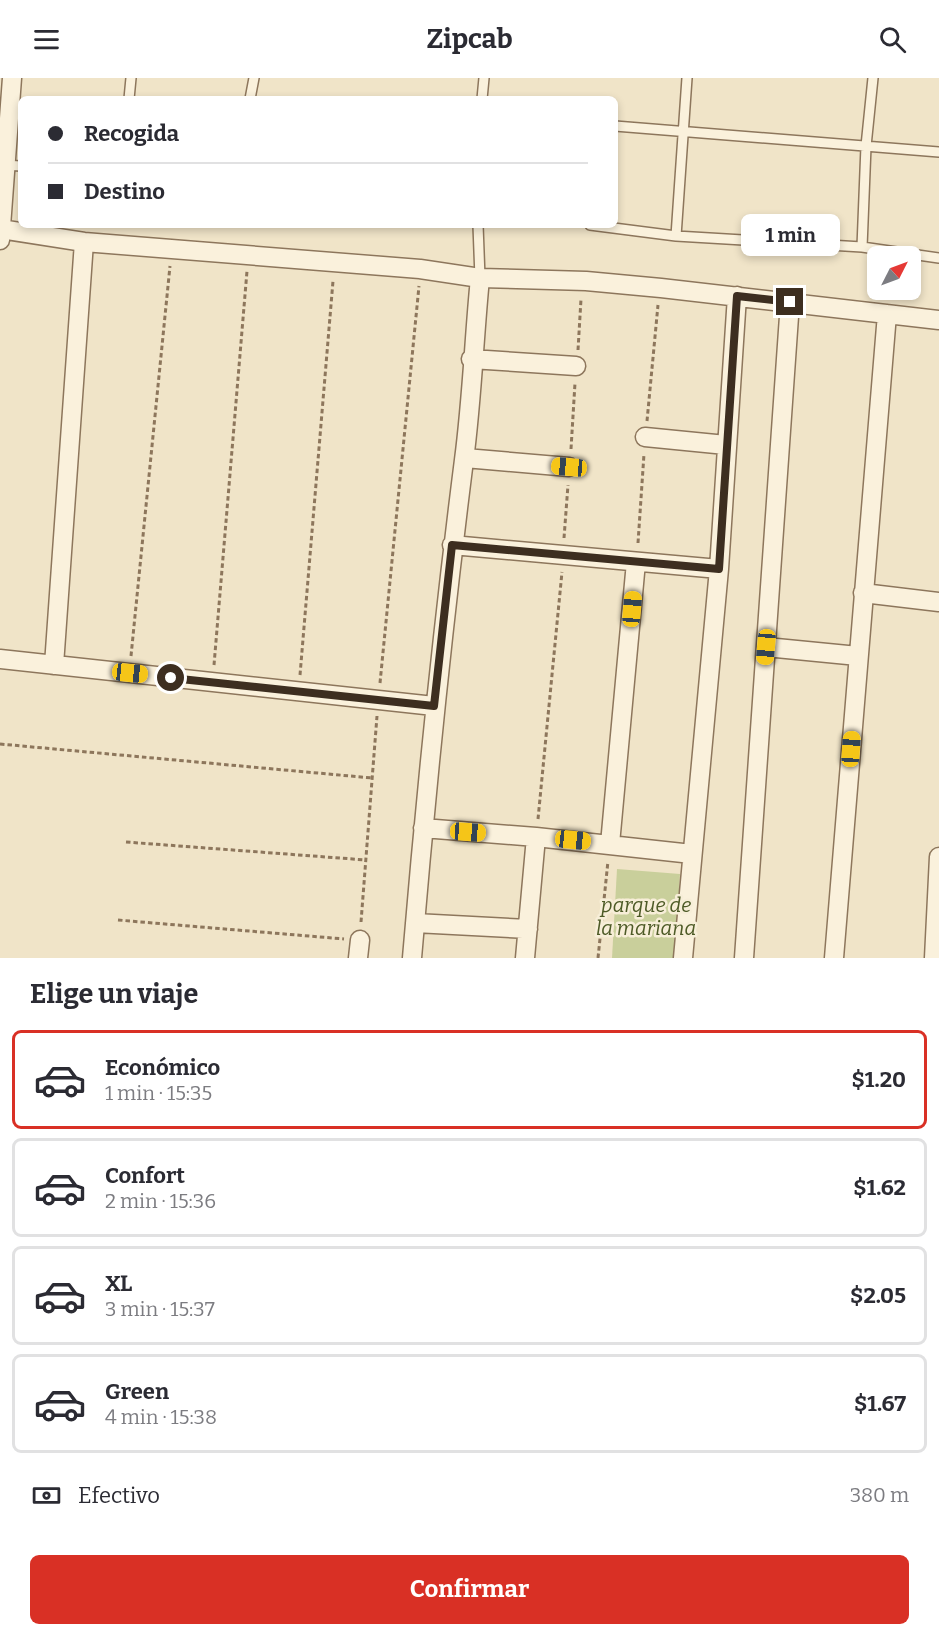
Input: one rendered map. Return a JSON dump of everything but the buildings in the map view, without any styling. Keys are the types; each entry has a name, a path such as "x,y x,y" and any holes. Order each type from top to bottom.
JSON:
{"street":[{"path":"12,78 9,166 0,234 420,269 480,278 586,281 939,320"},
{"path":"54,665 84,242"},
{"path":"412,958 434,706 452,545 465,458 471,358 480,278"},
{"path":"683,958 719,569 737,296"},
{"path":"744,958 790,302"},
{"path":"834,958 887,314"},
{"path":"471,358 576,366"},
{"path":"645,437 726,444"},
{"path":"465,458 569,467"},
{"path":"452,545 719,569"},
{"path":"610,844 636,562"},
{"path":"863,593 939,602"},
{"path":"766,647 858,656"},
{"path":"0,659 434,706"},
{"path":"423,828 610,844 692,854"},
{"path":"525,958 536,837"},
{"path":"934,958 939,857"},
{"path":"415,923 528,929"}],"lane":[{"path":"129,96 131,78"},
{"path":"251,96 254,78"},
{"path":"482,96 484,78"},
{"path":"676,236 687,78"},
{"path":"862,247 866,146 873,78"},
{"path":"618,126 939,152"},
{"path":"478,228 480,278"},
{"path":"613,228 676,236 862,247 939,258"}],"path":[{"path":"130,673 172,249"},
{"path":"213,682 249,255"},
{"path":"299,691 334,262"},
{"path":"118,920 359,949 372,778 420,269"},
{"path":"0,744 372,778"},
{"path":"126,842 366,860"},
{"path":"598,958 610,844"}],"green space":[{"name":"parque de la mariana","path":"617,869 680,874 675,958 612,958"}],"route":[{"path":"171,678 434,706 452,545 719,569 737,296 790,302"}]}
